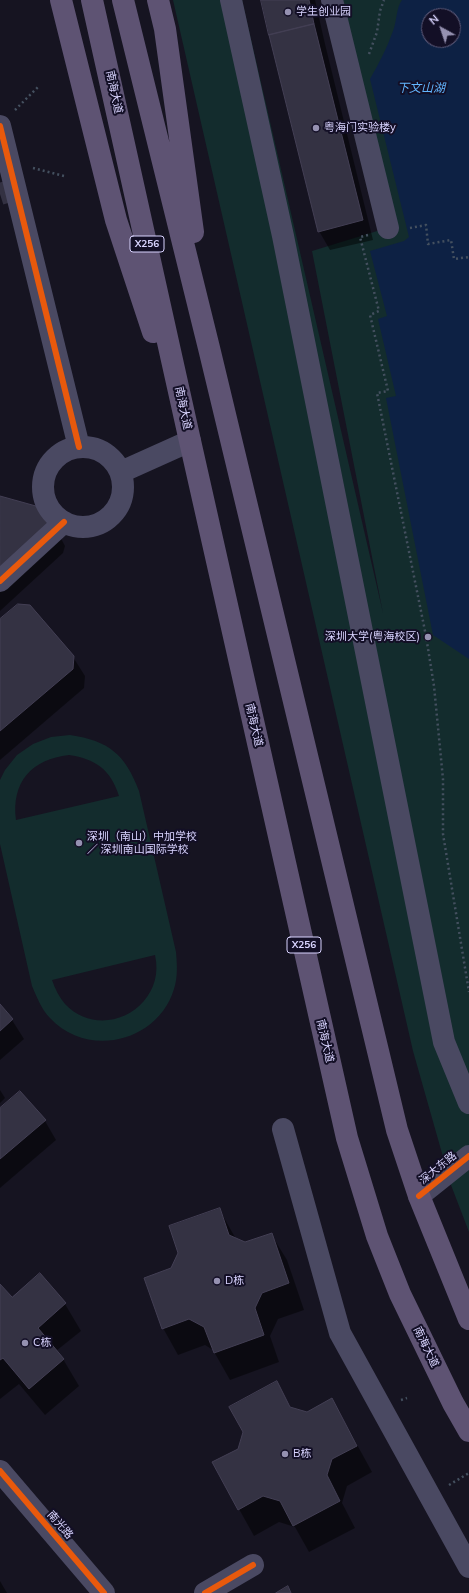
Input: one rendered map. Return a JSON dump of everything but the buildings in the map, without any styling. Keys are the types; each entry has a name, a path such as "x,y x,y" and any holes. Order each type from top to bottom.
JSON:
{"main road":[{"path":"61,0 116,220 190,441"},
{"name":"南海大道","path":"92,0 347,1138 377,1236 400,1294 453,1403 469,1431"},
{"path":"123,0 209,348 384,1081 397,1130 419,1196 469,1319"},
{"path":"158,0 165,29 209,348"}],"street":[{"path":"231,0 285,244 444,1042 469,1103"},
{"path":"332,0 351,78 396,228"},
{"path":"6,120 9,161 79,447"},
{"path":"121,472 190,441"},
{"path":"90,447 104,452 116,463 121,472 124,483 122,499 114,513 106,520 96,525 85,527 74,526 64,522 49,509 45,500 43,479 47,470 52,461 69,449 90,447"},
{"path":"0,581 64,522"},
{"path":"283,1129 340,1333 469,1567"},
{"name":"深大东路","path":"419,1196 469,1156"},
{"name":"南光路","path":"0,1471 104,1593"},
{"path":"205,1593 253,1565"}],"path":[{"path":"351,78 368,56 377,32 380,11 384,0"},
{"path":"6,120 38,87"},
{"path":"9,161 64,176"},
{"path":"469,257 454,259 451,240 428,244 426,225 396,228 360,237 379,311 370,314 388,391 377,394 426,636 434,686 443,779 443,834 469,992"},
{"path":"448,1485 469,1473"}],"green space":[{"path":"173,0 242,0 383,613 312,251 387,228 332,0 469,0 469,1232 451,1185 413,1051"},
{"path":"70,735 95,741 114,751 128,767 139,791 176,952 176,980 174,989 166,1007 153,1022 138,1032 120,1039 102,1041 83,1038 66,1031 44,1011 32,986 0,844 0,780 5,770 17,755 33,744 51,737","holes":["69,755 87,759 101,767 112,779 119,796 16,820 15,806 17,794 27,775 35,767 44,762 56,757","155,955 156,974 151,990 142,1004 128,1014 113,1019 96,1020 80,1015 65,1004 57,993 52,980"]}],"water":[{"name":"下文山湖","path":"402,0 469,0 469,659 433,635 386,398 396,396 378,319 387,316 370,251 404,241 409,237 370,79 391,37"}],"tunnel":[{"path":"0,194 16,189"}],"cycle path":[{"path":"0,126 79,447"},
{"path":"0,581 64,522"},
{"path":"419,1196 469,1156"},
{"path":"0,1471 104,1593"},
{"path":"205,1593 253,1565"}],"place":[{"name":"学生创业园","path":"288,12"},
{"name":"粤海门实验楼y","path":"316,128"},
{"name":"深圳大学(粤海校区)","path":"428,637"},
{"name":"深圳（南山）中加学校 ／ 深圳南山国际学校","path":"79,843"},
{"name":"D栋","path":"217,1281"},
{"name":"C栋","path":"25,1343"},
{"name":"B栋","path":"285,1454"}]}
